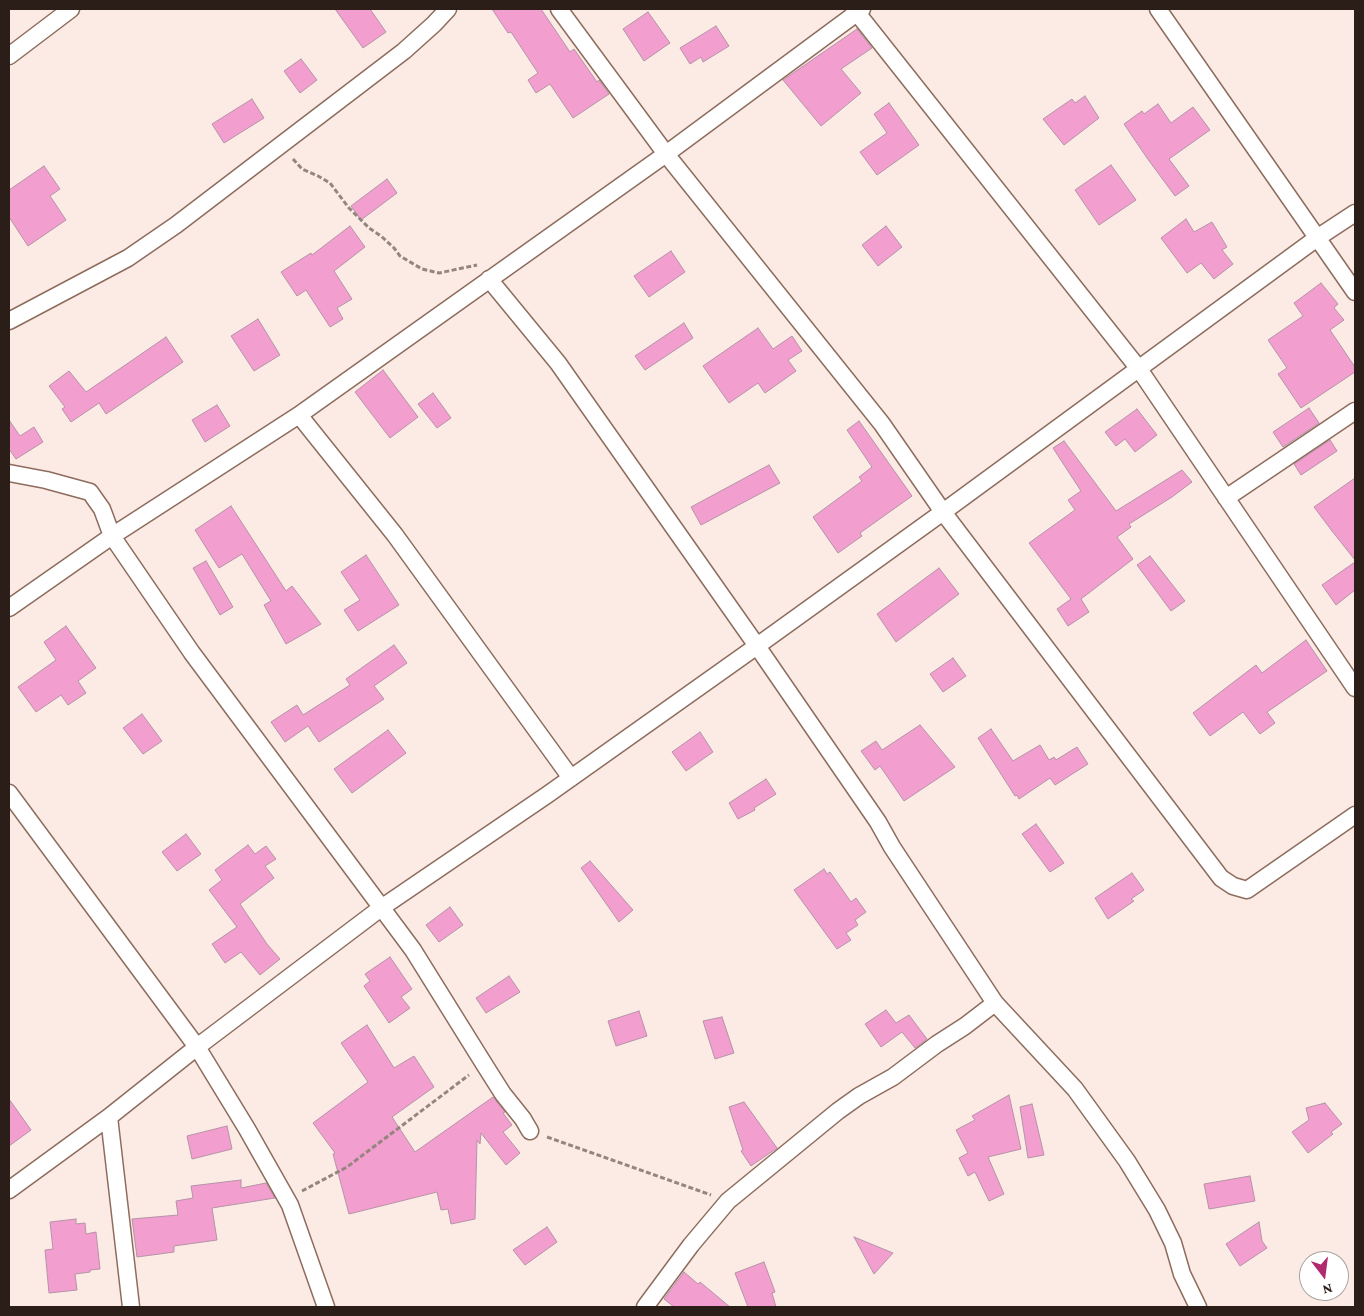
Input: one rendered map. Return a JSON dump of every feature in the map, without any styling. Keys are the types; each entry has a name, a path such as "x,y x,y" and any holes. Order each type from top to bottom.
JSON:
{"street":[{"path":"9,56 70,9"},
{"path":"9,321 128,258 227,187 404,50 448,9"},
{"path":"559,9 666,154 882,424 943,512 1221,878 1234,886 1246,890 1355,815"},
{"path":"1158,9 1355,292"},
{"path":"9,608 112,536 299,415 666,154 858,10 1139,370 1355,688"},
{"path":"9,1190 109,1117 197,1047 381,908 571,778 757,646 1355,213"},
{"path":"489,279 558,363 757,646 878,822 892,847 995,1003 1075,1089 1127,1161 1158,1210 1173,1243 1182,1274 1198,1307"},
{"path":"1226,498 1355,411"},
{"path":"299,415 395,535 571,778"},
{"path":"9,473 46,480 90,492 102,508 112,536 192,652 413,950 484,1064 530,1131"},
{"path":"9,793 197,1047 247,1129 290,1206 326,1307"},
{"path":"644,1307 691,1245 728,1201 838,1111 859,1096 893,1077 995,1003"},
{"path":"109,1117 131,1307"}],"path":[{"path":"274,149 293,159 302,168 330,183 349,208 369,228 394,248 400,256 422,269 439,273 499,260 512,262"},
{"path":"287,1200 347,1167 484,1064"},
{"path":"530,1131 728,1201"}],"building":[{"path":"335,9 370,9 386,32 363,48"},
{"path":"492,9 541,9 570,52 574,49 597,82 599,80 609,94 573,118 550,84 536,93 528,80 538,73 511,32 508,33"},
{"path":"648,12 670,43 644,61 623,29"},
{"path":"716,26 729,46 703,62 701,57 690,64 680,48"},
{"path":"857,29 872,48 841,69 861,93 821,126 783,80"},
{"path":"301,59 317,80 300,93 284,71"},
{"path":"1085,96 1099,118 1064,145 1043,119 1072,99 1075,103"},
{"path":"252,99 264,118 224,143 212,124"},
{"path":"889,103 919,145 877,175 860,152 887,133 874,114"},
{"path":"1158,104 1171,123 1193,107 1210,130 1169,159 1189,186 1175,196 1124,124 1142,111 1144,114"},
{"path":"1111,165 1136,200 1099,225 1075,190"},
{"path":"44,166 60,189 50,196 66,220 28,246 9,217 9,190"},
{"path":"387,179 397,193 361,220 351,206"},
{"path":"1186,219 1194,232 1212,222 1227,247 1222,250 1233,264 1214,279 1201,263 1187,273 1161,238"},
{"path":"350,226 365,247 334,271 352,299 337,308 343,319 330,327 306,290 297,296 281,272 311,253 312,255"},
{"path":"886,226 902,247 878,266 862,245"},
{"path":"671,251 685,272 649,297 634,276"},
{"path":"1321,283 1338,304 1334,308 1344,320 1330,330 1355,367 1355,372 1301,408 1278,374 1287,368 1268,340 1303,316 1294,303"},
{"path":"258,319 280,355 254,371 231,336"},
{"path":"684,323 693,338 645,370 635,356"},
{"path":"758,328 773,349 792,336 802,351 788,360 796,371 765,393 758,383 729,403 703,366"},
{"path":"166,337 183,362 106,414 99,403 71,422 62,409 65,407 49,386 69,371 86,392"},
{"path":"383,370 418,417 390,438 355,392"},
{"path":"433,393 451,418 437,428 418,404"},
{"path":"217,405 230,426 205,442 192,420"},
{"path":"1309,408 1319,423 1283,447 1273,432"},
{"path":"1137,409 1157,435 1135,452 1125,439 1116,446 1105,432"},
{"path":"9,420 20,436 34,427 43,442 16,459 9,449"},
{"path":"859,421 912,496 860,533 862,536 838,553 813,517 862,481 859,477 872,467 847,430"},
{"path":"1330,440 1337,451 1301,475 1294,464"},
{"path":"1064,441 1116,511 1182,470 1192,482 1129,524 1131,527 1117,537 1133,559 1081,599 1089,612 1068,626 1057,609 1071,599 1029,543 1075,510 1068,500 1081,491 1053,448"},
{"path":"769,465 780,483 701,525 691,507"},
{"path":"1355,478 1355,560 1314,507"},
{"path":"231,506 286,591 292,586 321,624 286,644 264,605 271,601 242,554 219,568 195,530"},
{"path":"366,555 399,605 358,631 344,610 360,600 341,572"},
{"path":"1150,556 1185,601 1171,611 1137,565"},
{"path":"206,561 233,607 220,615 193,568"},
{"path":"1355,562 1355,590 1336,605 1322,585"},
{"path":"939,568 959,594 896,642 877,614"},
{"path":"66,626 96,668 78,681 86,693 68,705 61,695 36,712 18,687 56,660 44,642"},
{"path":"1306,640 1327,671 1267,712 1275,723 1260,734 1243,712 1210,736 1193,713 1256,665 1262,673"},
{"path":"394,645 407,663 374,686 384,699 319,742 308,726 285,742 271,722 297,705 303,715 350,685 346,679"},
{"path":"953,658 966,676 943,692 930,674"},
{"path":"142,714 162,741 143,754 123,728"},
{"path":"920,725 955,767 904,801 880,766 875,770 861,751 876,741 882,750"},
{"path":"991,729 1013,761 1040,745 1049,760 1054,757 1056,760 1077,747 1088,764 1055,785 1050,778 1019,799 1017,795 1015,796 978,738"},
{"path":"388,730 406,753 352,793 334,769"},
{"path":"700,732 713,752 686,771 672,752"},
{"path":"766,779 776,794 754,808 755,810 738,819 729,803"},
{"path":"1036,824 1064,863 1050,872 1022,834"},
{"path":"186,834 201,854 177,871 162,852"},
{"path":"248,845 255,854 266,846 276,859 265,866 274,878 240,904 267,944 280,959 260,975 241,952 225,963 212,944 237,927 209,890 222,880 215,870"},
{"path":"590,861 633,910 619,922 581,868"},
{"path":"824,869 827,874 830,872 851,902 856,898 866,912 855,920 858,925 846,933 851,940 837,949 794,890"},
{"path":"1132,873 1144,890 1131,899 1134,901 1108,919 1095,898"},
{"path":"450,907 463,925 439,942 426,925"},
{"path":"390,957 412,989 401,997 410,1008 389,1023 364,986 370,981 365,974"},
{"path":"509,976 520,992 486,1013 476,998"},
{"path":"886,1010 896,1023 909,1015 927,1039 915,1048 902,1032 881,1047 865,1024"},
{"path":"639,1011 647,1036 616,1046 608,1021"},
{"path":"722,1017 734,1053 715,1059 703,1021"},
{"path":"367,1025 394,1068 414,1056 434,1087 392,1117 415,1152 493,1097 505,1112 503,1113 512,1125 503,1132 520,1153 506,1165 481,1133 480,1144 477,1140 475,1219 451,1224 448,1209 441,1210 437,1192 349,1214 333,1154 335,1153 313,1123 368,1082 341,1043"},
{"path":"1009,1095 1021,1149 988,1157 1004,1194 989,1201 975,1172 968,1176 959,1158 968,1153 956,1130 975,1120 972,1116"},
{"path":"9,1099 31,1130 9,1146"},
{"path":"744,1102 777,1148 751,1166 741,1151 743,1150 729,1107"},
{"path":"1325,1103 1342,1124 1331,1132 1333,1134 1308,1153 1292,1132 1309,1120 1306,1108"},
{"path":"1032,1104 1044,1155 1028,1158 1020,1107"},
{"path":"227,1126 232,1149 192,1159 187,1136"},
{"path":"1250,1176 1255,1201 1209,1209 1204,1184"},
{"path":"241,1180 241,1188 266,1183 275,1198 212,1208 217,1240 174,1246 174,1252 137,1257 132,1219 178,1215 176,1201 193,1198 191,1186"},
{"path":"76,1219 76,1224 85,1223 86,1234 96,1232 100,1269 75,1274 77,1290 49,1293 45,1250 53,1249 50,1222"},
{"path":"1259,1222 1262,1241 1267,1248 1240,1266 1226,1244"},
{"path":"547,1227 557,1242 525,1265 513,1250"},
{"path":"854,1237 893,1253 874,1274"},
{"path":"764,1262 775,1292 772,1293 776,1307 748,1307 735,1273"},
{"path":"684,1272 698,1284 700,1282 730,1307 674,1307 664,1299"}]}
